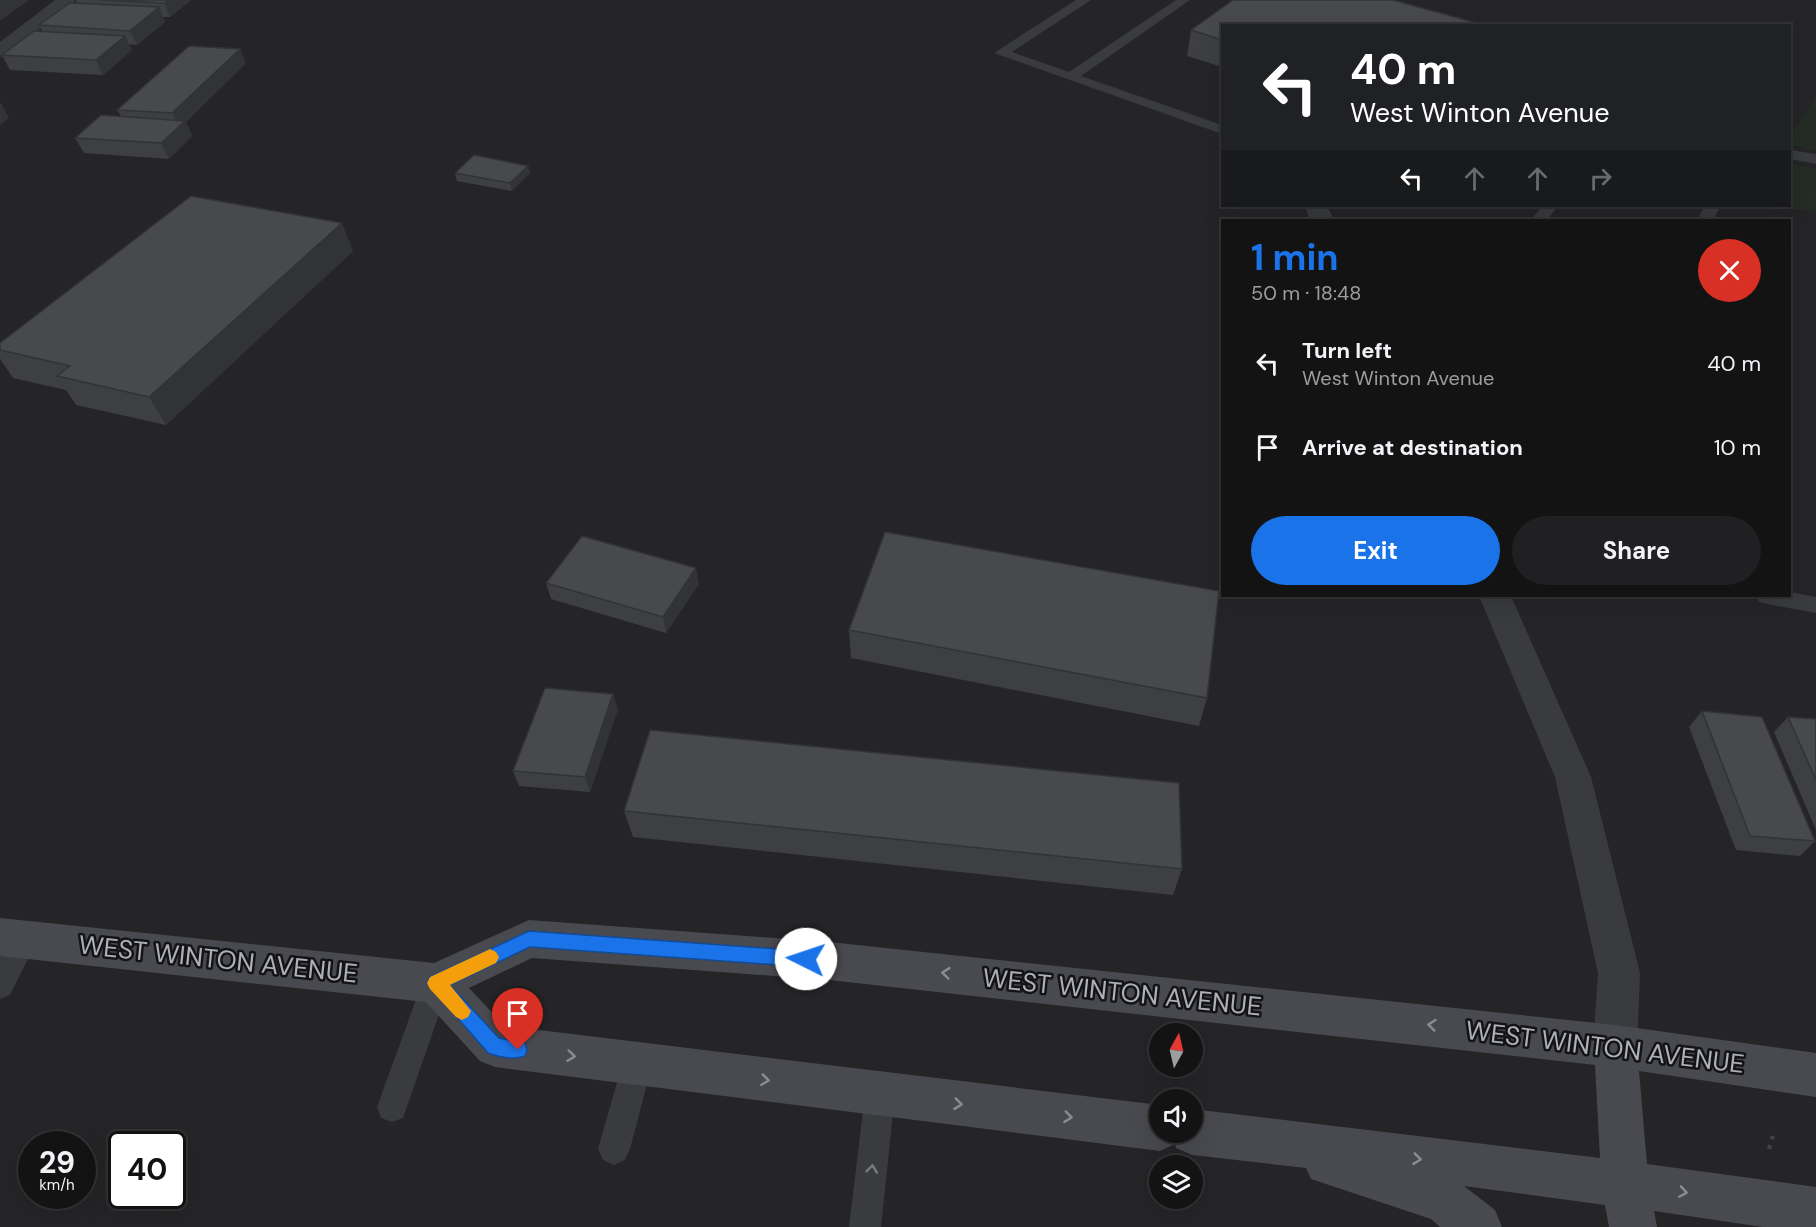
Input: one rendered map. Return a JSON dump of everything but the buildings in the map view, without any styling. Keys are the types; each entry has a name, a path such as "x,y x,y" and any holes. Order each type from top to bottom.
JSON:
{"street":[{"path":"0,51 67,0"},
{"path":"1495,597 1573,777 1619,973 1615,1046 1625,1183 1634,1227"},
{"name":"WEST WINTON AVENUE","path":"12,938 436,983 529,939 829,961 1615,1046 1816,1075"},
{"path":"436,983 495,1046 1149,1127"},
{"path":"1203,1133 1625,1183 1816,1211"},
{"path":"1251,1139 1444,1200 1478,1227"}],"lane":[{"path":"1084,0 1001,53 1221,130"},
{"path":"1071,77 1184,0"},
{"path":"1791,155 1816,159"},
{"path":"1540,219 1549,207"},
{"path":"1772,597 1816,605"},
{"path":"0,985 12,938"},
{"path":"392,1107 436,983"},
{"path":"614,1149 637,1065"},
{"path":"865,1227 880,1094"}],"path":[{"path":"1769,1149 1773,1137"}],"shaded area":[{"path":"0,0 1816,0 1816,1227 0,1227"},
{"path":"1816,96 1816,151 1791,144 1791,135"},
{"path":"1791,164 1816,168 1816,212 1780,207 1791,207"}],"slow traffic":[{"path":"462,1011 436,983 490,957"}],"route":[{"path":"518,1050 495,1046 436,983 529,939 806,959"}]}
